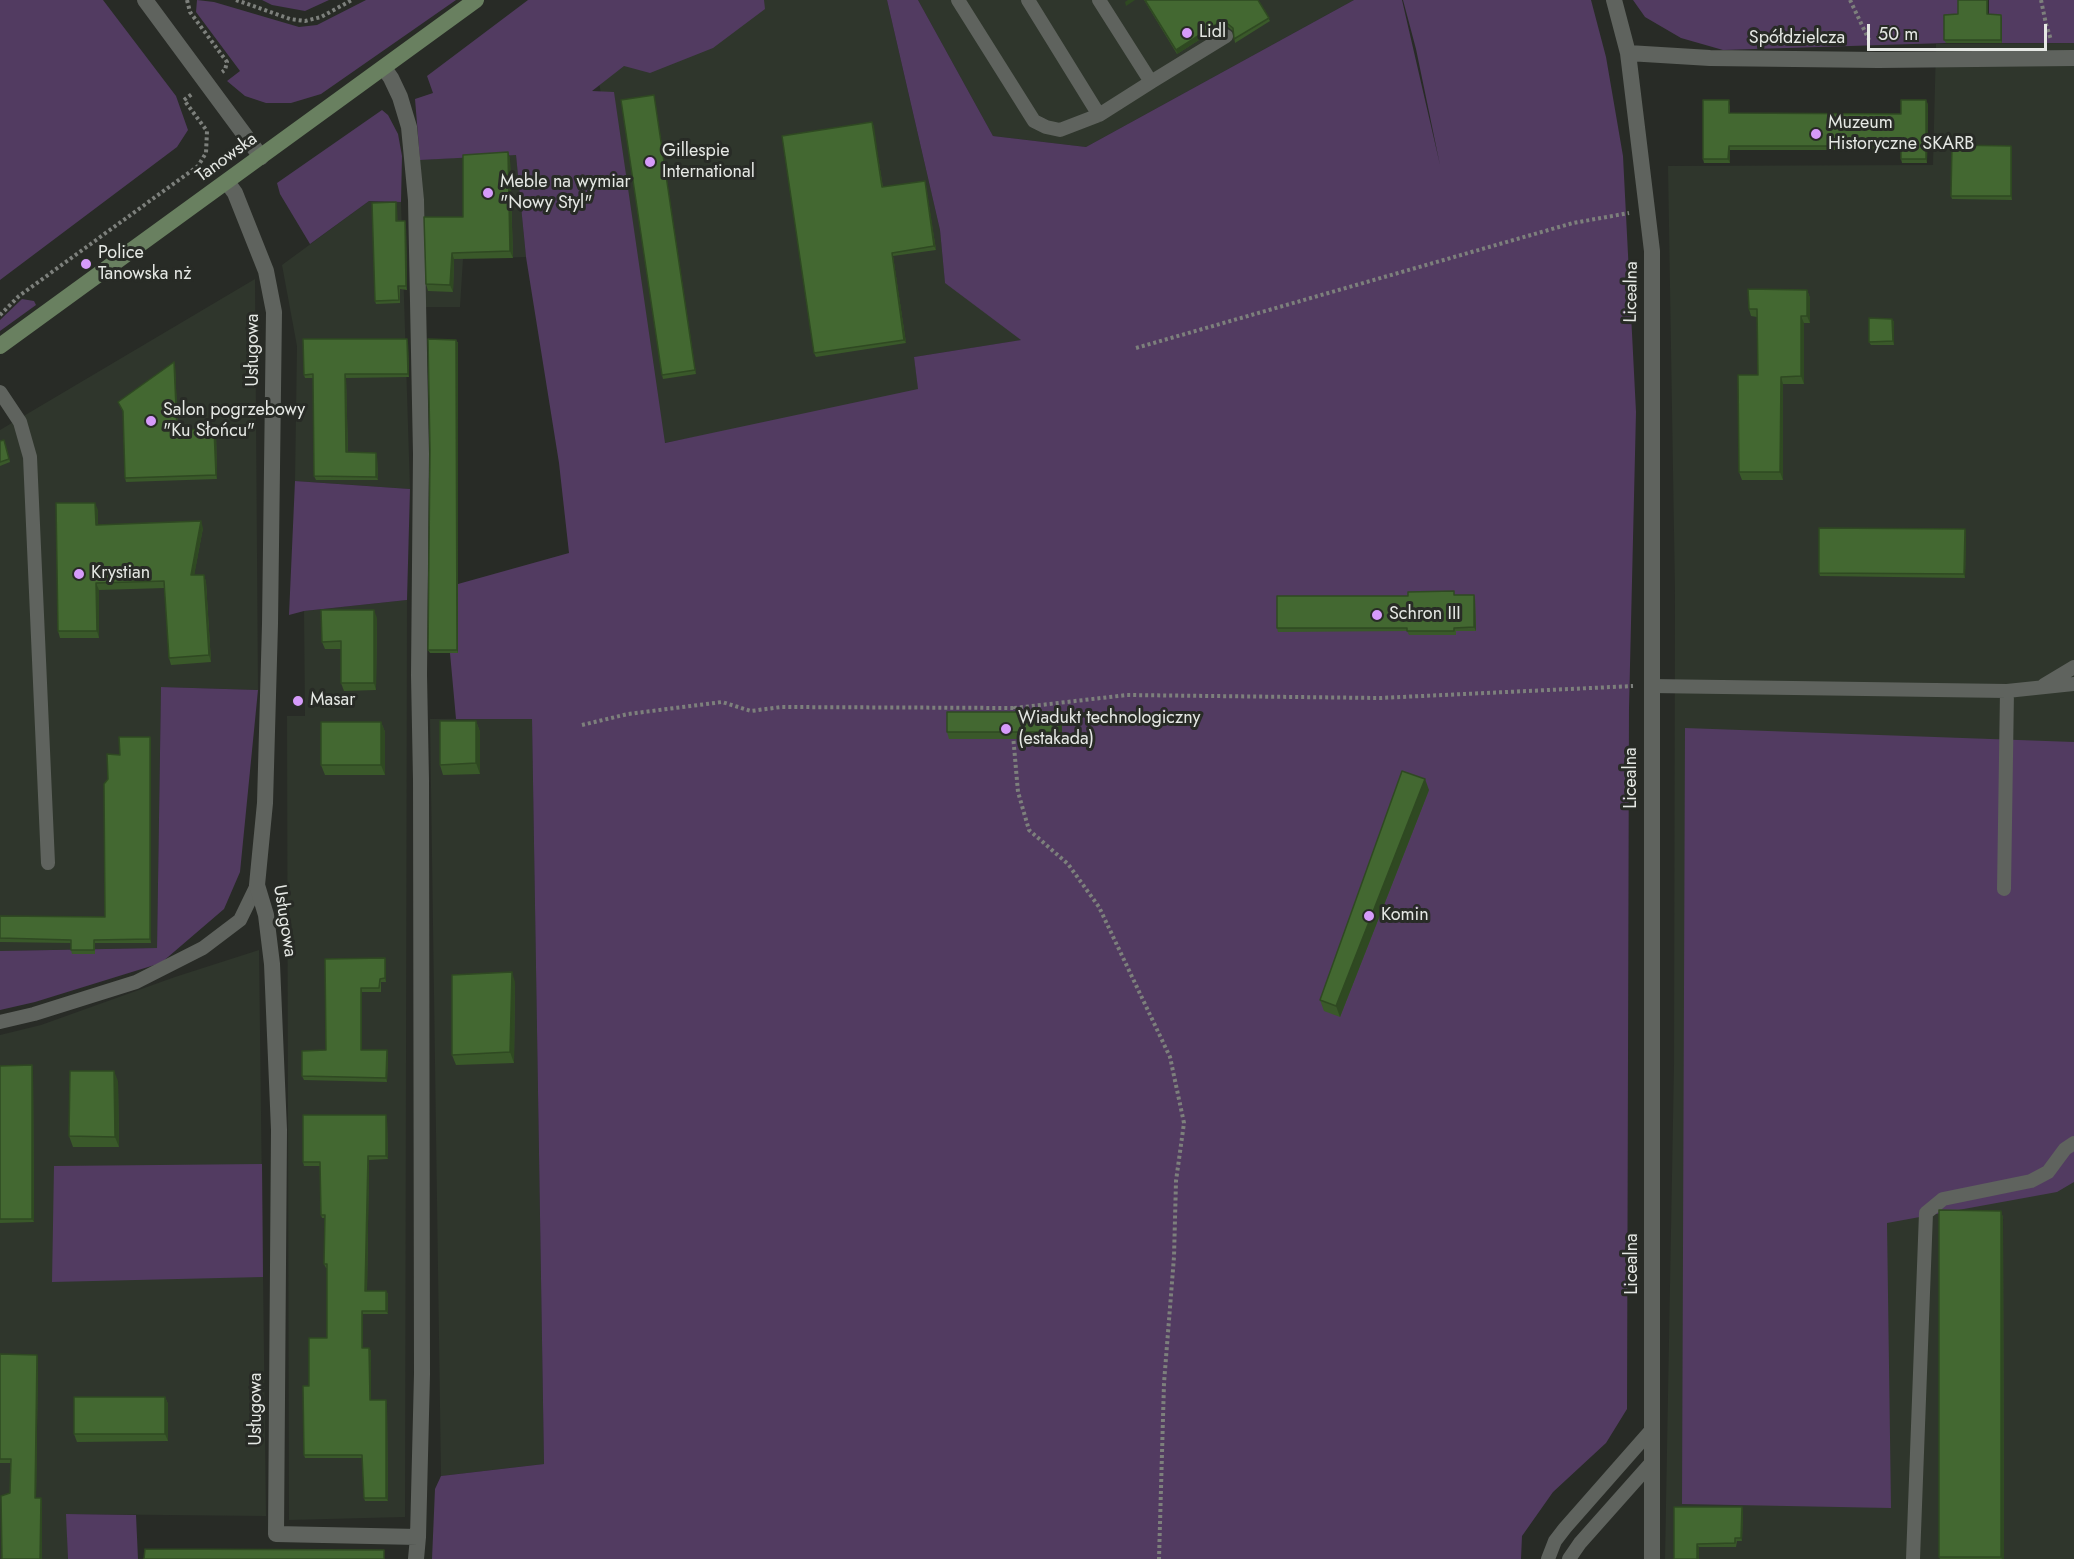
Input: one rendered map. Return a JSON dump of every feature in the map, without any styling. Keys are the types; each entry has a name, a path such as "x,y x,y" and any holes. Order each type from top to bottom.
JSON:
{"main road":[{"name":"Tanowska","path":"0,346 476,0"}],"street":[{"path":"145,0 261,157"},
{"name":"Licealna","path":"1614,0 1628,53 1652,251 1652,1559"},
{"name":"Spółdzielcza","path":"1628,53 1710,58 2066,59"},
{"path":"384,68 400,97 408,128 416,200 421,454 419,675 422,1374 416,1559"},
{"name":"Usługowa","path":"227,182 235,194 266,271 274,312 265,802 257,885 266,915 272,964 279,1130 276,1534 418,1537"}],"lane":[{"path":"958,0 1034,121 1060,130 1098,115 1226,36"},
{"path":"1028,0 1098,115"},
{"path":"1100,0 1151,82"},
{"path":"0,392 20,422 30,457 48,863"},
{"path":"2040,688 2074,667"},
{"path":"1651,686 2007,691 2074,684"},
{"path":"2004,889 2007,691"},
{"path":"0,1022 34,1014 136,982 202,948 240,920 257,885"},
{"path":"1913,1559 1926,1213 1942,1199 2031,1181 2048,1172 2065,1149 2074,1143"},
{"path":"1548,1559 1565,1528 1653,1428"},
{"path":"1569,1559 1580,1543 1652,1462"}],"path":[{"path":"188,0 190,12 227,62 225,70 218,75"},
{"path":"236,0 290,20 305,21 321,17 352,0"},
{"path":"1850,0 1878,60"},
{"path":"2041,0 2046,24 2066,59"},
{"path":"0,315 19,296 198,166 206,153 207,130 184,100 197,91"},
{"path":"1136,348 1573,223 1648,210"},
{"path":"582,725 628,714 722,702 751,711 781,707 1015,708 1127,696 1380,698 1651,686"},
{"path":"1014,720 1015,708"},
{"path":"1013,731 1018,792 1029,830 1068,864 1098,907 1170,1057 1184,1122 1176,1181 1174,1257 1164,1383 1159,1559"}],"shaded area":[{"path":"0,0 103,0 176,96 188,130 177,147 0,280"},
{"path":"197,0 214,2 299,27 317,25 366,0 456,0 321,94 291,103 266,103 245,96 227,81 240,71 196,12"},
{"path":"262,0 329,0 305,11 272,5"},
{"path":"528,0 764,0 765,9 713,48 650,73 624,66 592,91 614,92 665,443 918,389 914,357 1021,340 945,283 940,230 887,0 918,0 993,136 1086,147 1354,0 1402,0 1440,165 1416,49 1403,0 1591,0 1606,57 1623,156 1636,412 1629,708 1627,1409 1606,1443 1553,1492 1522,1536 1521,1559 432,1559 435,1489 441,1476 544,1464 532,719 456,719 450,653 458,653 458,584 569,553 559,463 526,257 516,155 420,160 415,99 433,93 427,76"},
{"path":"707,0 887,0 940,230 945,282 1022,340 914,357 919,394 664,443 596,66"},
{"path":"918,0 1354,0 1086,147 993,136"},
{"path":"1633,0 1959,0 1959,18 1946,19 1946,43 1723,50 1681,38 1645,17"},
{"path":"1989,0 2074,0 2074,43 2002,43 1989,18"},
{"path":"2074,43 2074,1559 1665,1559 1674,1065 1675,592 1668,166 1933,165 1936,44"},
{"path":"382,110 388,115 398,134 402,156 401,202 369,201 310,244 280,194 277,183"},
{"path":"516,154 526,257 463,259 460,307 423,307 420,160"},
{"path":"369,201 401,202 410,489 295,481 297,346 282,265"},
{"path":"255,279 258,690 161,687 157,948 0,951 0,430"},
{"path":"22,299 34,301 36,305 0,331 0,320"},
{"path":"295,481 410,489 407,600 304,611 289,615"},
{"path":"407,600 405,1517 289,1520 287,716 305,716 304,611"},
{"path":"161,687 258,690 240,872 224,909 161,963 35,1002 0,1010 0,951 157,948"},
{"path":"532,718 544,1464 441,1476 430,719"},
{"path":"1685,728 2074,742 2074,1182 2057,1192 1887,1223 1891,1508 1682,1504"},
{"path":"259,950 266,1516 67,1514 68,1559 0,1559 0,1035 41,1025"},
{"path":"262,1164 263,1277 52,1282 54,1166"},
{"path":"66,1514 136,1515 138,1559 68,1559"}],"building":[{"name":"Lidl","path":"1145,0 1258,0 1269,18 1234,39 1233,28 1223,20 1176,50"},
{"path":"1958,0 1987,0 1987,14 2001,15 2001,40 1944,40 1944,15 1958,14"},
{"path":"654,95 695,370 662,375 621,100"},
{"name":"Muzeum Historyczne SKARB","path":"1703,100 1729,100 1729,113 1901,114 1901,100 1926,100 1926,159 1901,159 1901,146 1729,146 1728,159 1703,159"},
{"path":"872,122 882,187 925,181 934,246 892,253 904,340 814,353 782,136"},
{"path":"1952,145 2011,146 2011,196 1951,196"},
{"name":"Meble na wymiar \"Nowy Styl\"","path":"508,152 510,251 452,253 450,285 426,284 424,217 463,217 463,155"},
{"path":"396,202 396,221 405,221 406,286 398,286 399,300 375,301 372,203"},
{"path":"1748,289 1807,290 1807,316 1801,316 1801,376 1781,377 1780,472 1739,472 1738,375 1758,375 1757,309 1749,309"},
{"path":"1869,318 1892,319 1893,341 1869,342"},
{"path":"303,339 407,339 408,374 345,374 346,452 376,453 376,477 314,476 313,374 304,375"},
{"path":"428,339 456,340 457,650 428,650 430,450"},
{"name":"Salon pogrzebowy \"Ku Słońcu\"","path":"174,362 177,430 214,429 216,475 125,478 123,411 118,402"},
{"path":"4,440 9,459 0,462 0,441"},
{"path":"56,503 95,503 96,525 201,521 191,575 204,575 209,655 169,658 164,581 96,583 97,631 58,631"},
{"path":"1819,528 1965,529 1964,574 1819,573"},
{"name":"Schron III","path":"1454,591 1454,595 1474,595 1474,627 1454,628 1454,631 1407,631 1407,628 1277,628 1277,596 1408,596 1408,592"},
{"path":"321,610 374,610 374,683 341,683 341,641 322,642"},
{"name":"Wiadukt technologiczny (estakada)","path":"947,712 1059,712 1059,732 947,732"},
{"path":"440,721 476,721 476,763 440,765"},
{"path":"321,722 381,722 381,765 321,765"},
{"path":"119,737 150,737 150,939 94,940 94,950 71,950 71,940 0,938 0,916 105,917 104,784 108,779 107,754 120,755"},
{"path":"1402,771 1425,779 1336,1006 1320,1000"},
{"path":"385,958 385,978 380,979 379,988 361,988 361,1050 387,1050 386,1078 302,1076 302,1051 326,1050 325,959"},
{"path":"512,972 510,1052 452,1055 452,975"},
{"path":"32,1065 32,1219 0,1219 0,1066"},
{"path":"70,1071 114,1071 115,1137 69,1136"},
{"path":"303,1115 386,1115 386,1156 368,1156 365,1291 386,1291 386,1311 362,1311 362,1348 369,1348 370,1400 386,1400 386,1498 364,1498 362,1455 304,1455 303,1386 309,1386 309,1338 327,1338 327,1264 324,1264 325,1215 321,1215 320,1162 303,1162"},
{"path":"1939,1210 2001,1211 2001,1557 1939,1557"},
{"path":"0,1354 37,1355 35,1498 41,1498 40,1559 2,1559 1,1496 10,1493 11,1459 0,1459"},
{"path":"74,1397 165,1397 165,1434 74,1434"},
{"path":"1674,1507 1742,1507 1741,1538 1735,1538 1735,1543 1697,1544 1697,1559 1674,1559"},
{"path":"145,1549 384,1550 384,1559 144,1559"}],"place":[{"name":"Lidl","path":"1187,33"},
{"name":"Muzeum Historyczne SKARB","path":"1816,134"},
{"name":"Gillespie International","path":"650,162"},
{"name":"Meble na wymiar \"Nowy Styl\"","path":"488,193"},
{"name":"Police Tanowska nż","path":"86,264"},
{"name":"Salon pogrzebowy \"Ku Słońcu\"","path":"151,421"},
{"name":"Krystian","path":"79,574"},
{"name":"Schron III","path":"1377,615"},
{"name":"Masar","path":"298,701"},
{"name":"Wiadukt technologiczny (estakada)","path":"1006,729"},
{"name":"Komin","path":"1369,916"}]}
